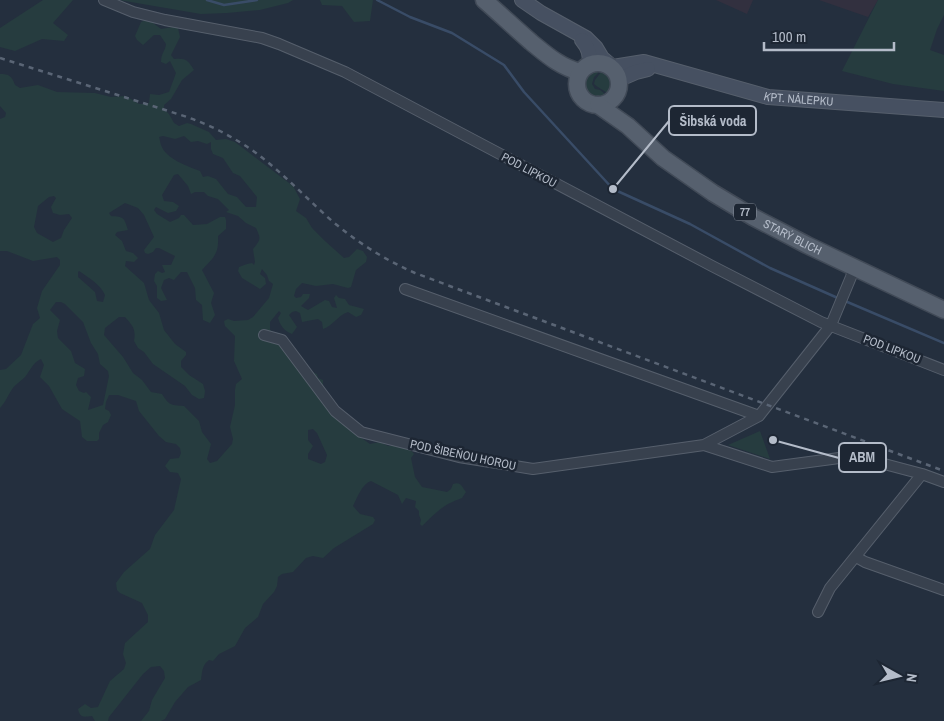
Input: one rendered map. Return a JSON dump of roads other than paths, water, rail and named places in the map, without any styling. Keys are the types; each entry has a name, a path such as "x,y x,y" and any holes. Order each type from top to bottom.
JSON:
{"main road":[{"name":"77","path":"484,0 553,60 582,74"},
{"name":"77","path":"598,105 586,102 582,98 582,74 595,62 602,62 614,77"},
{"path":"598,105 612,101 614,77"},
{"name":"STARÝ BLICH","path":"614,77 621,110 628,126"},
{"name":"STARÝ BLICH","path":"598,105 628,126 663,158 752,217 944,310"}],"street":[{"name":"POD LIPKOU","path":"104,0 133,12 165,20 262,38 345,72 821,322 944,370"},
{"path":"522,0 586,38 596,48 614,77"},
{"path":"575,32 585,44 590,59 582,74"},
{"name":"KPT. NÁLEPKU","path":"614,77 658,66 768,97 944,110"},
{"name":"POD ŠIBEŇOU HOROU","path":"264,335 282,340 335,411 361,432 459,457 533,469 704,445 759,416 831,325 854,268"},
{"path":"404,289 759,416"},
{"name":"POD ŠIBEŇOU HOROU","path":"704,445 772,467 854,456 922,474 944,482"},
{"path":"818,612 830,588 922,474"},
{"path":"856,557 865,562 944,590"}],"waterway":[{"path":"207,0 224,5 257,0"},
{"path":"377,0 410,17 452,33 504,65 524,92 613,189 690,224 770,268 840,299"},
{"path":"845,301 944,343"}],"railway":[{"path":"0,58 181,115 226,134 263,158 351,236 382,256 415,273 944,471"}],"place":[{"name":"Šibská voda","path":"613,189"},
{"name":"ABM","path":"773,440"}]}
